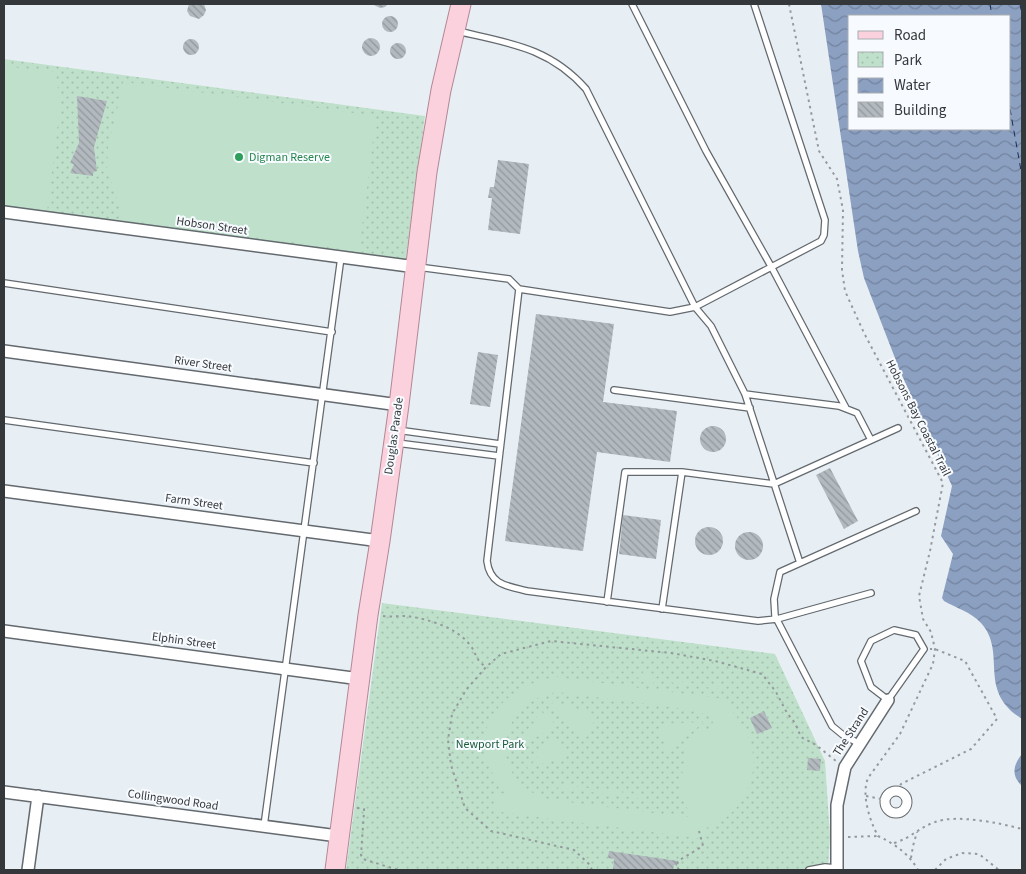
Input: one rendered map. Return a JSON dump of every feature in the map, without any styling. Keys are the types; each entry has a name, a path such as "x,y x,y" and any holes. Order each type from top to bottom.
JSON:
{"main road":[{"name":"Douglas Parade","path":"335,870 368,614 399,404 431,146 461,4"}],"street":[{"name":"Hobson Street","path":"4,212 416,267"},
{"name":"River Street","path":"4,351 399,404"},
{"name":"Farm Street","path":"4,491 380,541"},
{"name":"Elphin Street","path":"4,631 360,679"},
{"name":"The Strand","path":"837,869 837,805 845,768 888,700"},
{"path":"897,791 907,799 906,806 902,811 892,812 886,807 886,800 890,793 897,791"},
{"name":"Collingwood Road","path":"4,792 338,836"},
{"path":"28,870 38,796"}],"lane":[{"path":"632,4 706,151 772,268 846,408"},
{"path":"416,267 509,280 518,289 670,312 695,307 821,241 824,235 825,220 754,4"},
{"path":"455,31 525,47 550,58 573,74 586,89 695,307 711,326 745,394 800,563"},
{"path":"264,826 342,257"},
{"path":"4,283 332,332"},
{"path":"518,289 487,561 488,570 493,578 504,586 527,591 758,621 777,619 871,593"},
{"path":"614,390 750,408"},
{"path":"745,394 846,408 857,413 871,440"},
{"path":"4,420 314,463"},
{"path":"607,602 625,472 682,472 774,484 898,428"},
{"path":"394,436 500,444"},
{"path":"394,436 499,456"},
{"path":"662,609 682,472"},
{"path":"860,744 843,735 832,726 775,616 774,599 780,572 916,511"},
{"path":"894,630 916,635 924,649 888,700 871,687 861,661 871,641 894,630"},
{"path":"809,870 825,867 837,869"}],"path":[{"name":"Hobsons Bay Coastal Trail","path":"789,4 819,151 837,179 843,210 842,270 845,291 864,334 943,483 930,552 919,596 923,620 931,632 936,649"},
{"path":"368,614 422,619 452,630 470,645 478,662 486,667"},
{"path":"592,870 590,865 574,850 491,831 465,808 451,766 448,740 452,714 457,704 486,667 501,654 551,641 671,653 762,674 776,692 787,713 795,723 801,737 816,745 845,768"},
{"path":"878,836 874,829 865,786 868,778 900,734 933,664 936,649 965,661 997,719 971,749 901,784 897,791"},
{"path":"866,796 886,800"},
{"path":"353,807 364,809 361,855 363,859 398,870"},
{"path":"893,843 912,836 934,822 947,818 966,819 1022,829"},
{"path":"679,870 677,866 678,861 703,846 699,830"},
{"path":"911,858 917,832"},
{"path":"838,838 878,836 893,843 911,858 918,870"},
{"path":"935,870 946,859 962,853 979,854 999,870"}],"green space":[{"name":"Digman Reserve","path":"4,59 425,116 405,266 4,212"},
{"path":"4,66 56,72 60,107 47,212 4,204"},
{"name":"Digman Reserve","path":"123,82 376,116 359,251 123,220 107,169 108,146"},
{"name":"Newport Park","path":"382,603 775,654 825,761 830,836 828,870 346,870"},
{"path":"577,668 642,676 643,672 654,674 654,678 720,687 720,689 654,680 653,684 642,682 642,678"},
{"path":"557,677 724,699 747,733 753,752 753,766 747,792 740,804 730,814 706,828 705,839 493,811 495,793 510,794 494,776 486,757 485,738 490,721 500,705 515,692 535,683","holes":["557,692 693,710 710,716 713,722 710,728 697,731 687,740 680,791 691,817 552,800 531,792 516,779 508,763 506,745 510,728 519,712 535,699"]},
{"path":"551,700 598,715 584,738 550,703"},
{"path":"540,711 550,717 556,727 526,742 526,746 521,746 519,742 524,740"},
{"path":"704,720 706,724 703,723 667,752 658,724 703,722"},
{"path":"551,736 561,745 566,757 534,766 528,770 527,765 532,764"},
{"path":"555,784 644,795 643,799 554,787"}],"water":[{"path":"821,4 1022,4 1022,719 1008,708 1000,696 996,684 989,635 981,623 973,616 944,601 942,598 953,554 941,536 952,486 900,371 864,278 858,251"},
{"path":"1022,754 1022,786 1016,778 1014,770"}],"building":[{"path":"189,4 204,4 206,10 204,15 199,19 190,16 187,11"},
{"path":"372,4 388,4 380,8"},
{"path":"390,16 396,18 398,24 396,30 390,32 384,30 382,24 384,18"},
{"path":"371,38 377,41 380,47 377,53 371,56 365,53 362,47 365,41"},
{"path":"191,39 197,41 199,47 197,53 191,55 185,53 183,47 185,41"},
{"path":"398,43 406,51 398,59 390,51"},
{"path":"77,96 107,101 94,147 97,171 93,172 93,176 70,173 74,164 70,163 79,143"},
{"path":"498,160 529,164 520,234 488,230 492,198 488,198 490,187 494,187"},
{"path":"536,314 614,324 603,402 677,411 670,462 597,452 583,551 505,541"},
{"path":"478,352 498,355 490,407 470,404"},
{"path":"713,426 722,430 726,439 722,448 713,452 704,448 700,439 704,430"},
{"path":"830,468 858,521 844,529 816,475"},
{"path":"623,515 661,520 656,559 619,554"},
{"path":"709,527 719,531 723,541 719,551 709,555 699,551 695,541 699,531"},
{"path":"749,532 759,536 763,546 759,556 749,560 739,556 735,546 739,536"},
{"path":"764,711 772,728 757,734 750,718"},
{"path":"808,758 821,759 820,771 807,770"},
{"path":"609,851 678,861 677,866 674,865 673,870 613,870 614,859 608,858"}],"ferry route":[{"path":"990,4 992,15"},
{"path":"1020,4 1022,15"},
{"path":"1011,115 1022,176"}],"place":[{"name":"Digman Reserve","path":"239,157"}]}
